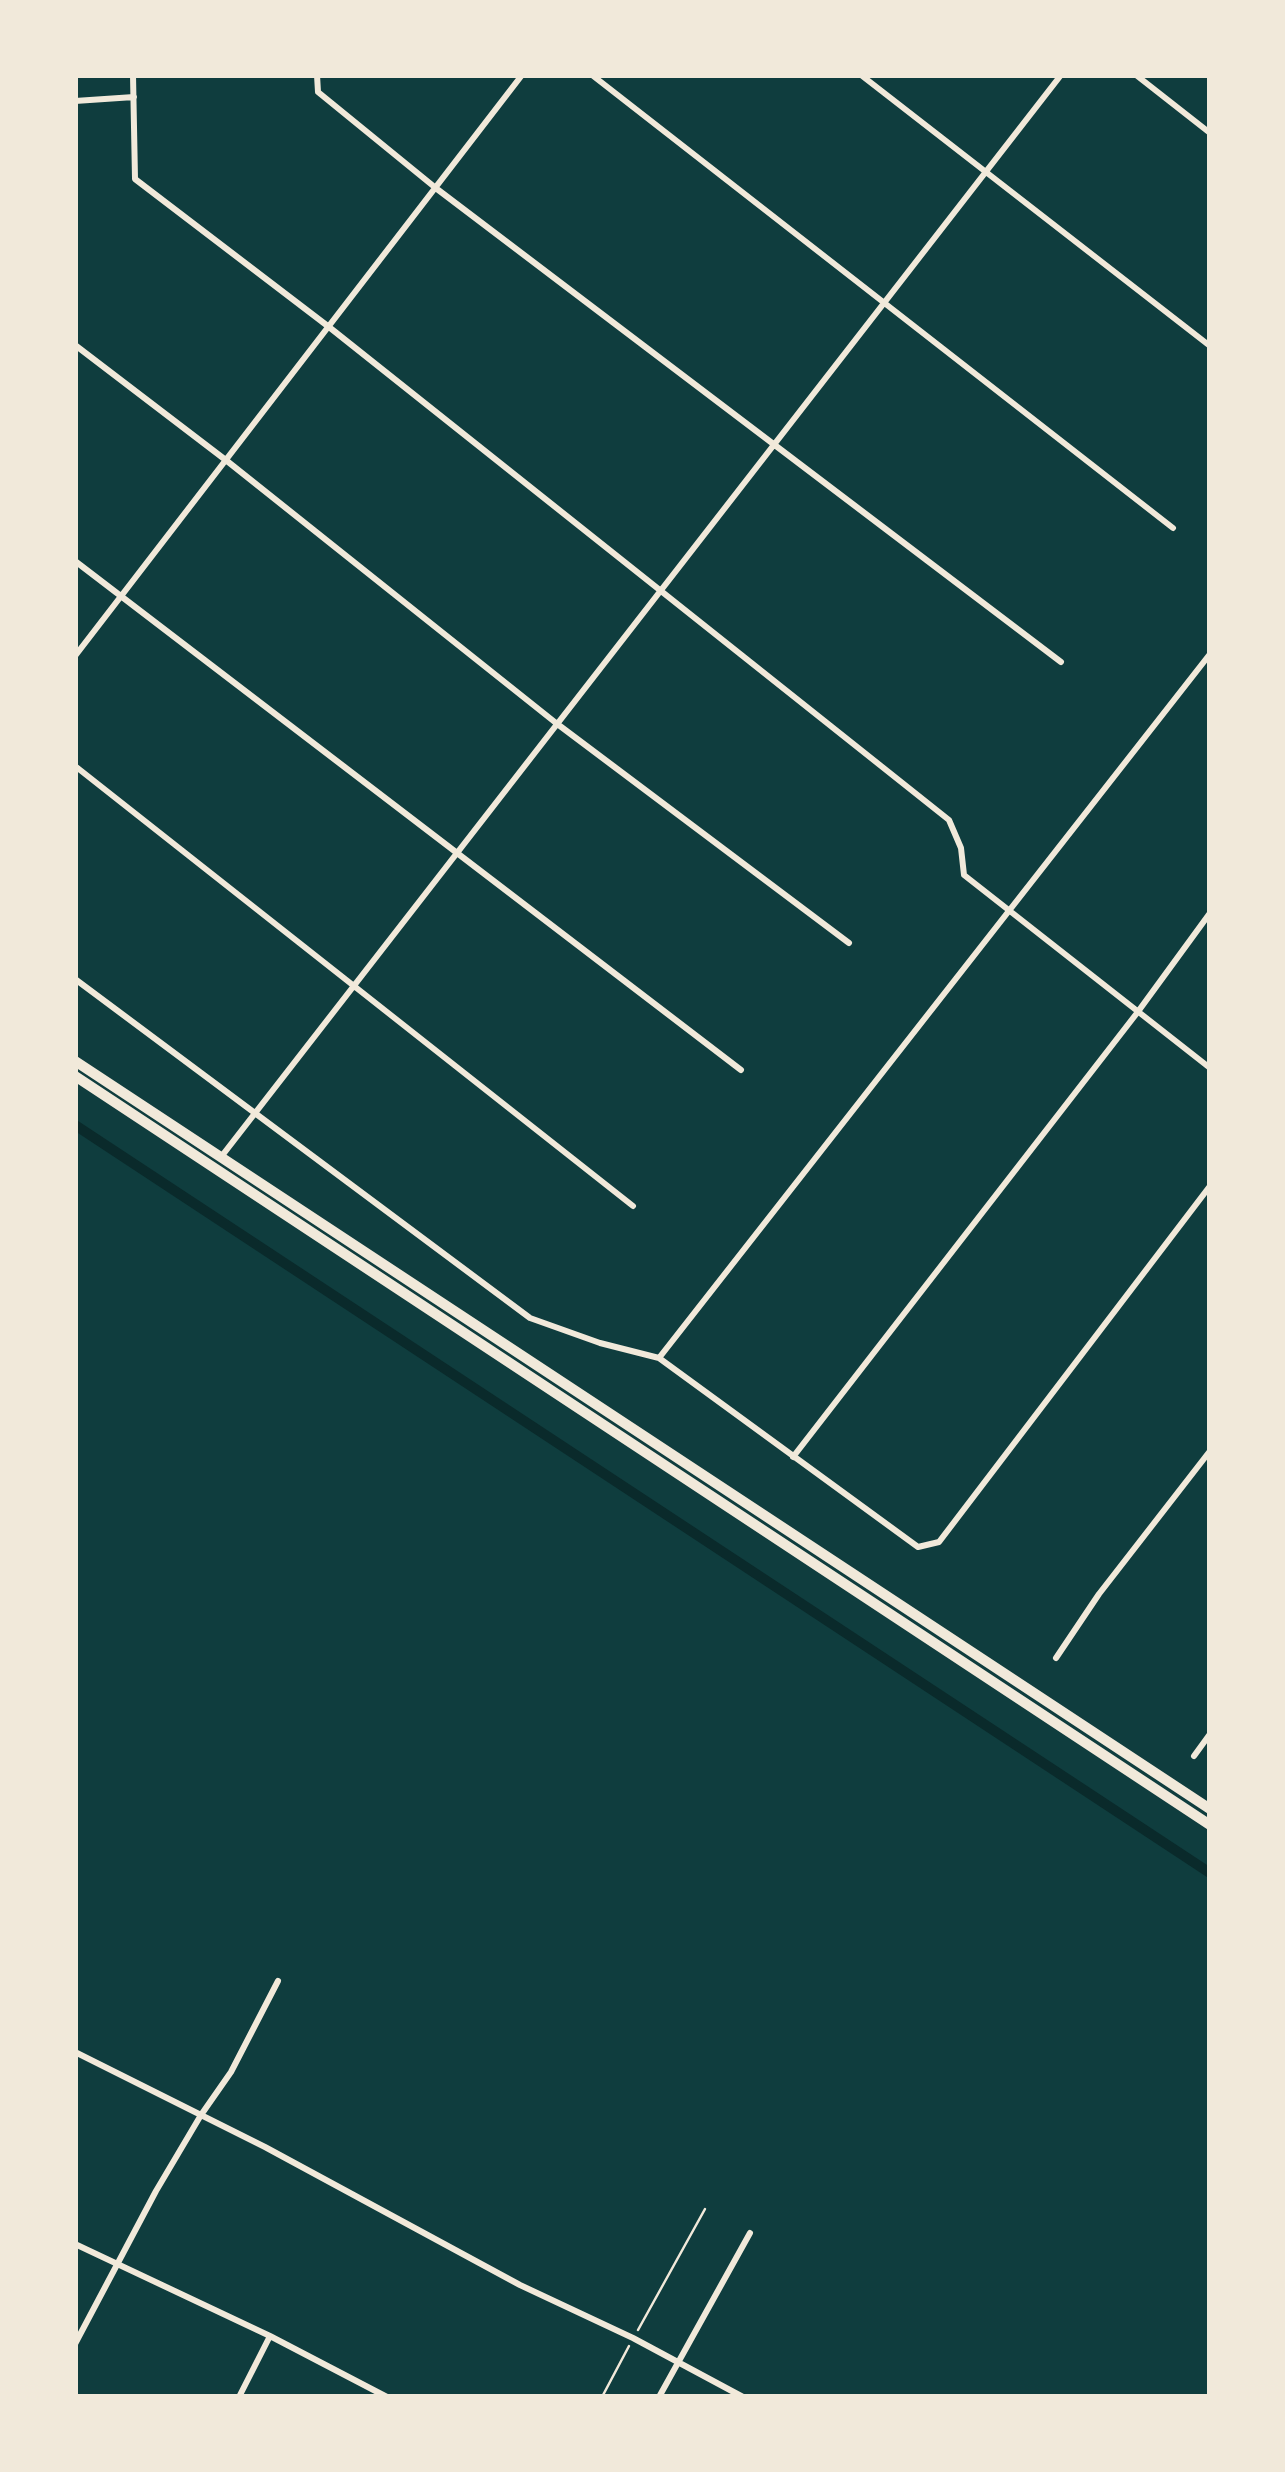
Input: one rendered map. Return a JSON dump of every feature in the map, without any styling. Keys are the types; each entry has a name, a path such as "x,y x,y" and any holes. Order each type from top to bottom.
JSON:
{"highway":[{"path":"75,1061 1210,1809"},
{"path":"75,1076 1210,1824"}],"street":[{"path":"133,75 135,179 329,326 949,820 961,848 964,875 1210,1068"},
{"path":"317,75 318,92 437,189 1060,662"},
{"path":"75,656 522,75"},
{"path":"592,75 1174,528"},
{"path":"862,75 1210,346"},
{"path":"221,1157 453,853 774,448 1062,75"},
{"path":"1136,75 1210,133"},
{"path":"75,100 134,97"},
{"path":"75,345 228,461 556,723 849,943"},
{"path":"75,561 742,1070"},
{"path":"659,1358 1210,654"},
{"path":"75,766 633,1206"},
{"path":"793,1456 1137,1013 1210,913"},
{"path":"75,979 530,1318 600,1343 659,1358 909,1544 926,1548 939,1542 1210,1186"},
{"path":"1056,1658 1099,1594 1210,1451"},
{"path":"1194,1756 1210,1734"},
{"path":"75,2344 201,2115 231,2072 278,1981"},
{"path":"75,2052 743,2397"},
{"path":"659,2397 750,2233"},
{"path":"75,2244 270,2336 387,2397"},
{"path":"239,2397 270,2336"}],"path":[{"path":"602,2397 705,2209"}],"waterway":[{"path":"75,1125 1210,1873"}]}
